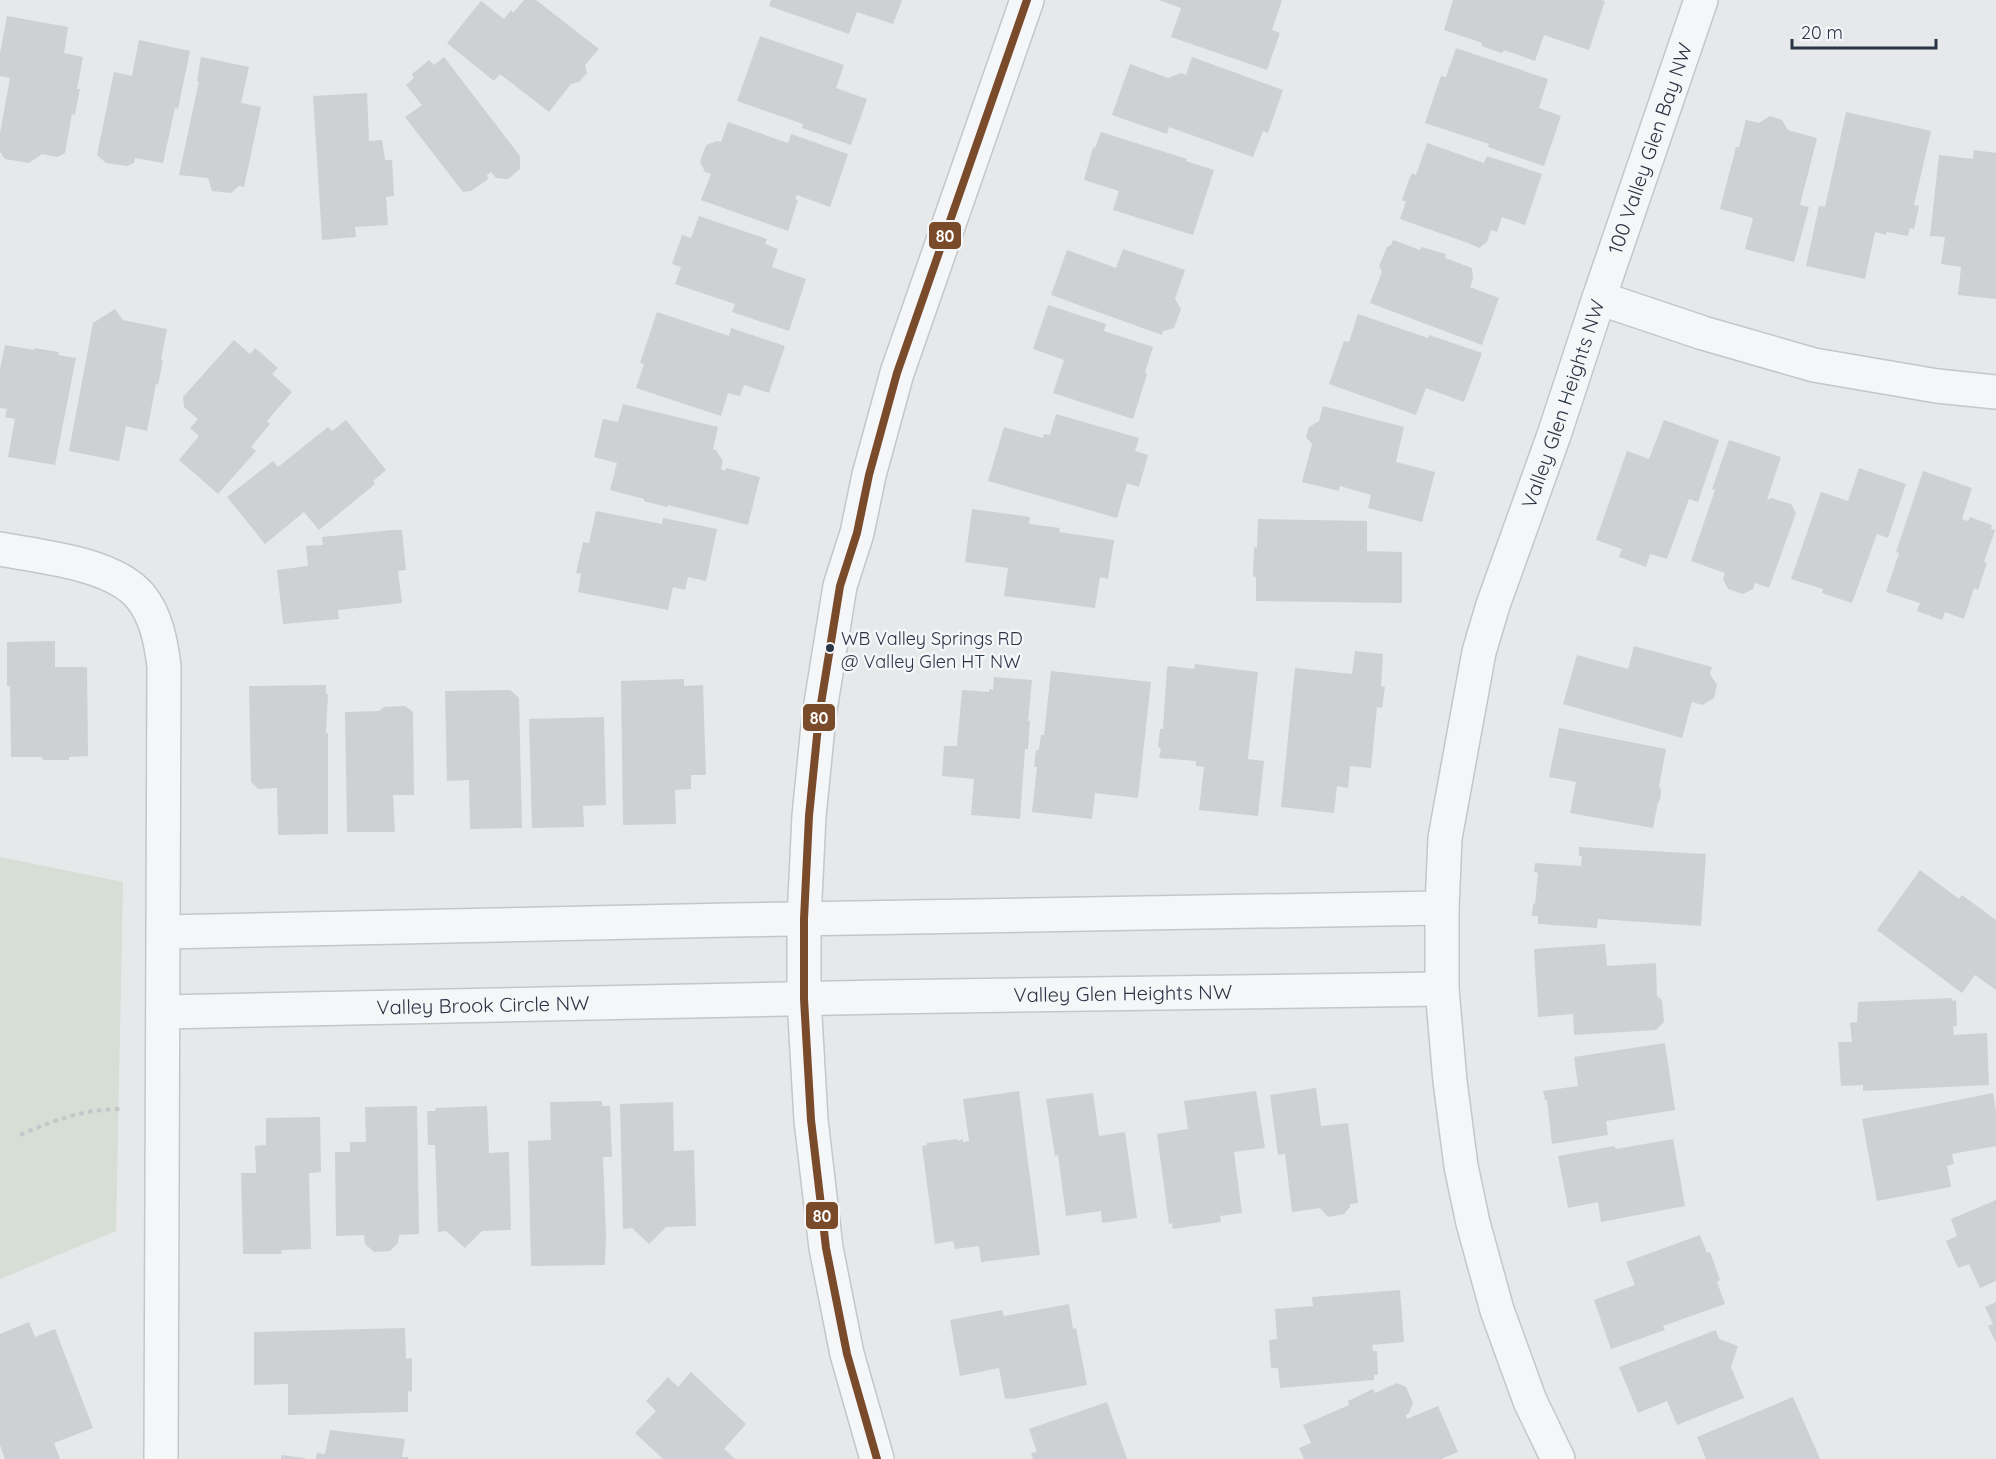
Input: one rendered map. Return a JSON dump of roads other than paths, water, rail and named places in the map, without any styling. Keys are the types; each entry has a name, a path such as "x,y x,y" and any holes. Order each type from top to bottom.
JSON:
{"street":[{"path":"877,1459 847,1354 826,1248 811,1120 804,999 804,919 809,816 819,716 840,586 857,533 869,476 897,373 1027,0"},
{"name":"100 Valley Glen Bay NW","path":"1599,298 1701,0"},
{"name":"Valley Glen Heights NW","path":"1558,1459 1530,1401 1497,1310 1473,1223 1461,1166 1450,1081 1442,989 1442,908 1445,838 1479,652 1493,605 1554,435 1599,298 1703,333 1814,365 1936,386 1996,392"},
{"path":"0,549 82,564 102,570 139,595 153,618 161,641 164,666 161,1459"},
{"path":"164,932 1442,908"},
{"name":"Valley Glen Heights NW","path":"804,999 1442,989"},
{"name":"Valley Brook Circle NW","path":"163,1012 804,999"}],"place":[{"name":"WB Valley Springs RD @ Valley Glen HT NW","path":"830,648"}]}
